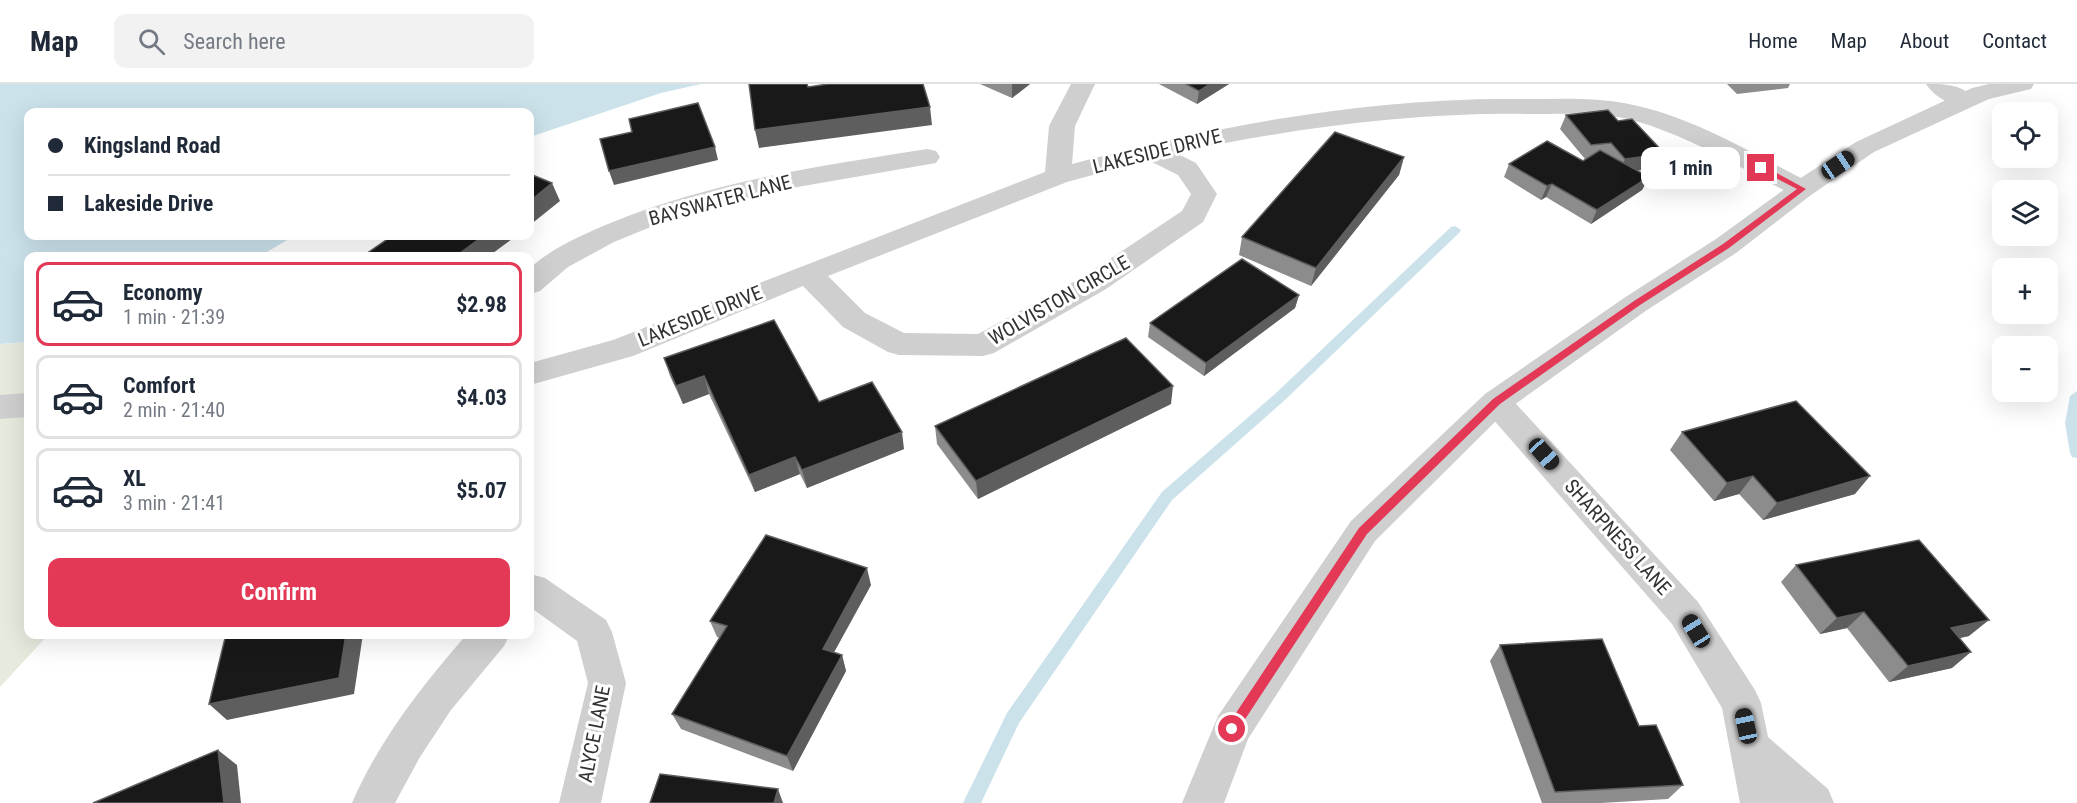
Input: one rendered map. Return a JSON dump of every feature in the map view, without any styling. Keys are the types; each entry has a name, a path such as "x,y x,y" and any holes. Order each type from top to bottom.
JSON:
{"street":[{"path":"1058,176 1062,126 1083,84"},
{"path":"1938,84 1965,101"},
{"path":"1203,803 1232,729 1363,531 1496,402 1637,303 1726,246 1802,189 1865,147 1981,93 2022,84"},
{"name":"LAKESIDE DRIVE","path":"534,373 622,348 1058,176 1151,151 1244,131 1340,116 1422,108 1570,107 1627,111 1678,126 1802,189"},
{"name":"WOLVISTON CIRCLE","path":"808,274 854,320 900,344 983,345 1096,282 1193,216 1204,194 1187,169 1151,151"},
{"name":"BAYSWATER LANE","path":"534,281 560,258 626,225 657,215 768,184 927,157"},
{"name":"SHARPNESS LANE","path":"1496,402 1685,613 1741,703 1761,803"},
{"path":"0,407 24,405"},
{"name":"ALYCE LANE","path":"534,590 593,632 607,683 580,803"},
{"path":"373,803 406,744 437,697 487,639"},
{"path":"1751,748 1813,803"}],"shaded area":[{"path":"24,342 24,639 44,639 0,687 0,344"}],"water":[{"path":"0,84 701,84 661,93 534,136 534,108 24,108 24,240 287,240 267,252 24,252 24,342 0,344"}],"building":[{"path":"749,84 807,84 808,87 828,84 923,84 930,107 755,130"},
{"path":"1186,84 1210,84 1199,91"},
{"path":"698,103 715,147 609,171 600,139 632,132 629,119"},
{"path":"1608,110 1618,121 1632,119 1665,154 1625,159 1611,143 1591,145 1566,115"},
{"path":"1335,132 1404,157 1316,268 1242,237"},
{"path":"1547,141 1583,161 1600,150 1649,177 1597,210 1552,184 1547,186 1509,164"},
{"path":"534,176 552,183 534,198"},
{"path":"386,240 478,240 461,252 369,252"},
{"path":"1242,259 1299,295 1206,363 1150,323"},
{"path":"774,320 819,402 872,382 902,432 802,470 795,457 749,475 704,376 676,386 664,358"},
{"path":"1126,338 1173,386 976,481 935,426"},
{"path":"1796,401 1870,476 1777,503 1753,476 1727,483 1682,432"},
{"path":"766,535 867,568 823,649 842,655 787,756 672,714 727,626 710,621"},
{"path":"1919,540 1989,620 1951,628 1971,652 1908,666 1864,612 1837,618 1796,565"},
{"path":"225,639 345,639 339,678 209,704"},
{"path":"1602,639 1639,726 1656,725 1683,785 1555,792 1500,645"},
{"path":"218,750 224,803 93,803"},
{"path":"660,774 778,789 774,803 650,803"}],"waterway":[{"path":"972,803 1013,718 1167,496 1281,396 1455,230"},
{"path":"2077,396 2072,423 2077,453"}],"route":[{"path":"1232,729 1363,531 1496,402 1637,303 1726,246 1802,189 1761,168"}]}
